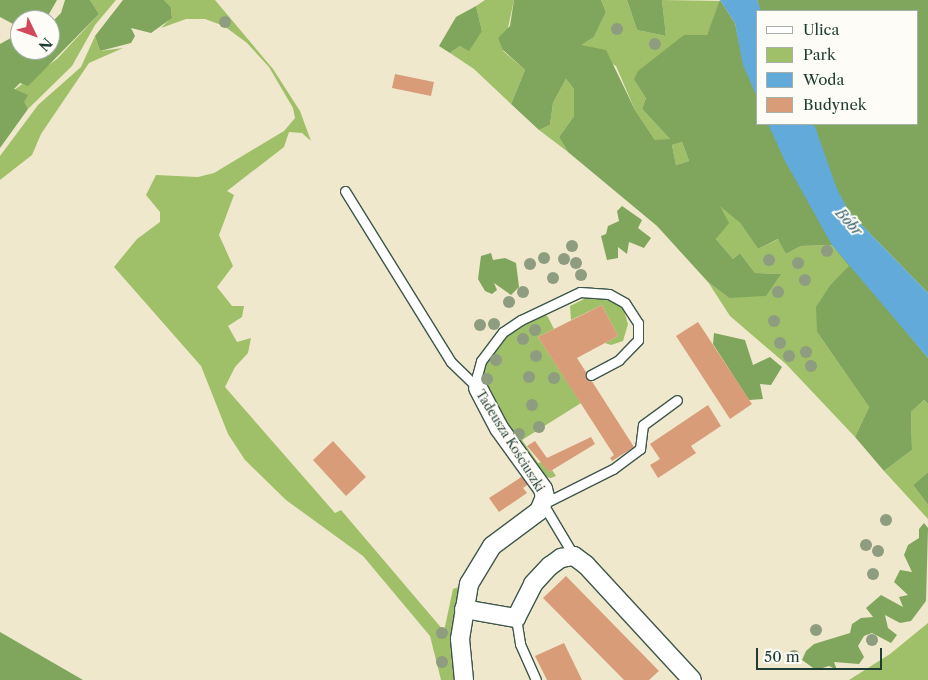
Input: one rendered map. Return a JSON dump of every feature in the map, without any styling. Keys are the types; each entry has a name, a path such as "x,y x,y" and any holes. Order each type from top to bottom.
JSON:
{"street":[{"name":"Tadeusza Kościuszki","path":"464,680 460,639 469,584 492,546 539,511 543,504 543,489 499,428 478,388"},
{"path":"464,609 516,618 533,584 550,566 561,558 574,556 586,565 692,680"}],"lane":[{"name":"Tadeusza Kościuszki","path":"345,191 451,362 478,388"},
{"path":"478,388 476,376 481,361 503,332 521,320 580,292 610,294 625,303 638,323 638,340 619,360 591,376"},
{"path":"574,556 543,504 613,469 640,449 643,425 677,400"},
{"path":"516,618 520,644 536,680"}],"green space":[{"path":"0,0 57,0 51,10 10,10 10,22 0,17"},
{"path":"65,0 90,0 99,14 60,54 60,14"},
{"path":"90,0 116,0 95,25 72,66 28,109 14,90 56,60 60,60 60,56 99,14"},
{"path":"123,0 164,0 171,7 172,18 151,33 131,28 135,36 131,43 100,51 95,36"},
{"path":"164,0 215,0 273,69 300,111 311,141 302,133 289,132 284,147 227,191 234,195 219,235 233,266 217,287 232,306 244,306 242,317 228,326 237,342 251,338 248,353 235,367 225,387 335,513 341,510 444,631 453,589 461,586 453,623 457,680 441,680 430,636 363,556 286,500 245,460 228,434 201,366 114,267 137,239 160,222 160,212 146,195 156,175 198,177 214,173 284,131 295,118 293,108 269,67 247,43 224,26 205,19 186,19 161,28 172,17 171,7"},
{"path":"485,0 514,0 503,51 525,70 511,104 474,69 450,53 482,31 476,6"},
{"path":"514,0 601,0 606,12 594,37 581,45 606,50 635,110 655,140 670,139 642,109 646,98 634,79 638,71 684,35 707,35 720,0 735,23 744,65 756,92 756,125 771,125 886,307 928,358 928,404 924,400 911,412 912,450 884,471 855,437 869,407 817,332 816,307 831,284 849,266 832,245 801,246 786,254 778,239 758,249 740,223 720,206 729,223 716,239 733,259 740,253 755,273 781,274 766,296 729,298 708,282 657,226 568,152 559,137 574,116 574,89 566,79 553,103 550,125 539,130 511,104 525,70 503,50 498,38 510,26","holes":["682,142 689,161 676,165 672,145"]},
{"path":"601,0 627,0 637,30 666,36 662,0 721,1 707,35 646,98 642,109 671,140 655,140 635,110 616,66 580,45 594,37 606,12"},
{"path":"627,0 662,0 666,36 637,30"},
{"path":"757,0 928,0 928,293 849,212 837,191 811,125 918,125 918,10 760,10"},
{"path":"476,6 482,31 469,51 460,46 450,53 439,46 456,17"},
{"path":"95,36 100,51 123,48 89,63 41,134 32,155 0,180 0,156 38,105 81,67"},
{"path":"10,38 10,60 54,60 28,86 20,83 14,89 28,95 24,102 28,109 0,148 0,44"},
{"path":"566,79 574,89 574,116 559,137 568,152 539,130 550,125 553,103"},
{"path":"682,142 689,161 676,165 672,145"},
{"path":"719,204 740,223 758,249 779,239 786,254 801,246 832,245 850,266 831,284 817,332 869,407 855,437 786,364 730,316 708,282 729,298 780,274 755,273 740,253 733,259 716,239 722,231"},
{"path":"622,206 642,220 638,228 651,238 644,248 629,242 627,254 618,247 618,258 607,260 601,236 606,234 608,226 619,221 617,211"},
{"path":"491,253 493,260 505,258 516,263 519,287 511,295 494,283 497,290 492,294 485,291 478,279 481,256"},
{"path":"586,298 611,299 623,308 628,324 623,341 611,345 605,343 618,336 602,305 571,320 570,306"},
{"path":"543,313 548,317 554,329 538,337 581,403 522,440 538,463 542,462 549,472 552,470 556,476 551,478 545,477 525,457 481,381 486,362 501,340 535,315"},
{"path":"714,333 745,340 753,365 770,357 782,367 771,385 760,384 763,399 749,400 713,344"},
{"path":"924,400 928,404 928,472 913,485 928,505 928,519 884,471 912,450 911,412"},
{"path":"928,472 928,505 913,485"},
{"path":"924,523 928,528 926,601 911,621 900,623 885,615 888,628 897,635 891,643 872,633 864,636 858,646 864,657 859,664 834,662 837,670 829,666 816,670 802,660 806,651 814,644 850,633 852,624 861,618 873,617 866,608 881,595 903,607 899,597 908,595 894,582 900,570 912,572 904,555 908,545 919,538 919,529"},
{"path":"928,623 928,680 849,680 890,654"},
{"path":"0,632 83,680 0,680"}],"water":[{"path":"720,0 757,0 761,10 756,10 756,95 743,65 735,23"},
{"name":"Bóbr","path":"768,125 813,125 837,189 849,212 928,293 928,358 832,245 785,161"}],"building":[{"path":"395,74 434,82 431,96 392,88"},
{"path":"602,305 618,336 577,358 634,447 612,461 610,458 614,455 538,337"},
{"path":"698,322 752,404 730,419 676,336"},
{"path":"708,405 721,426 691,446 696,453 658,478 650,465 660,459 650,444"},
{"path":"591,437 595,444 549,472 527,446 535,441 547,458"},
{"path":"333,441 366,477 346,496 313,460"},
{"path":"523,476 529,484 523,488 527,493 499,512 489,498"},
{"path":"566,576 659,671 649,680 624,680 543,598"},
{"path":"564,643 582,680 547,680 535,656"}]}
